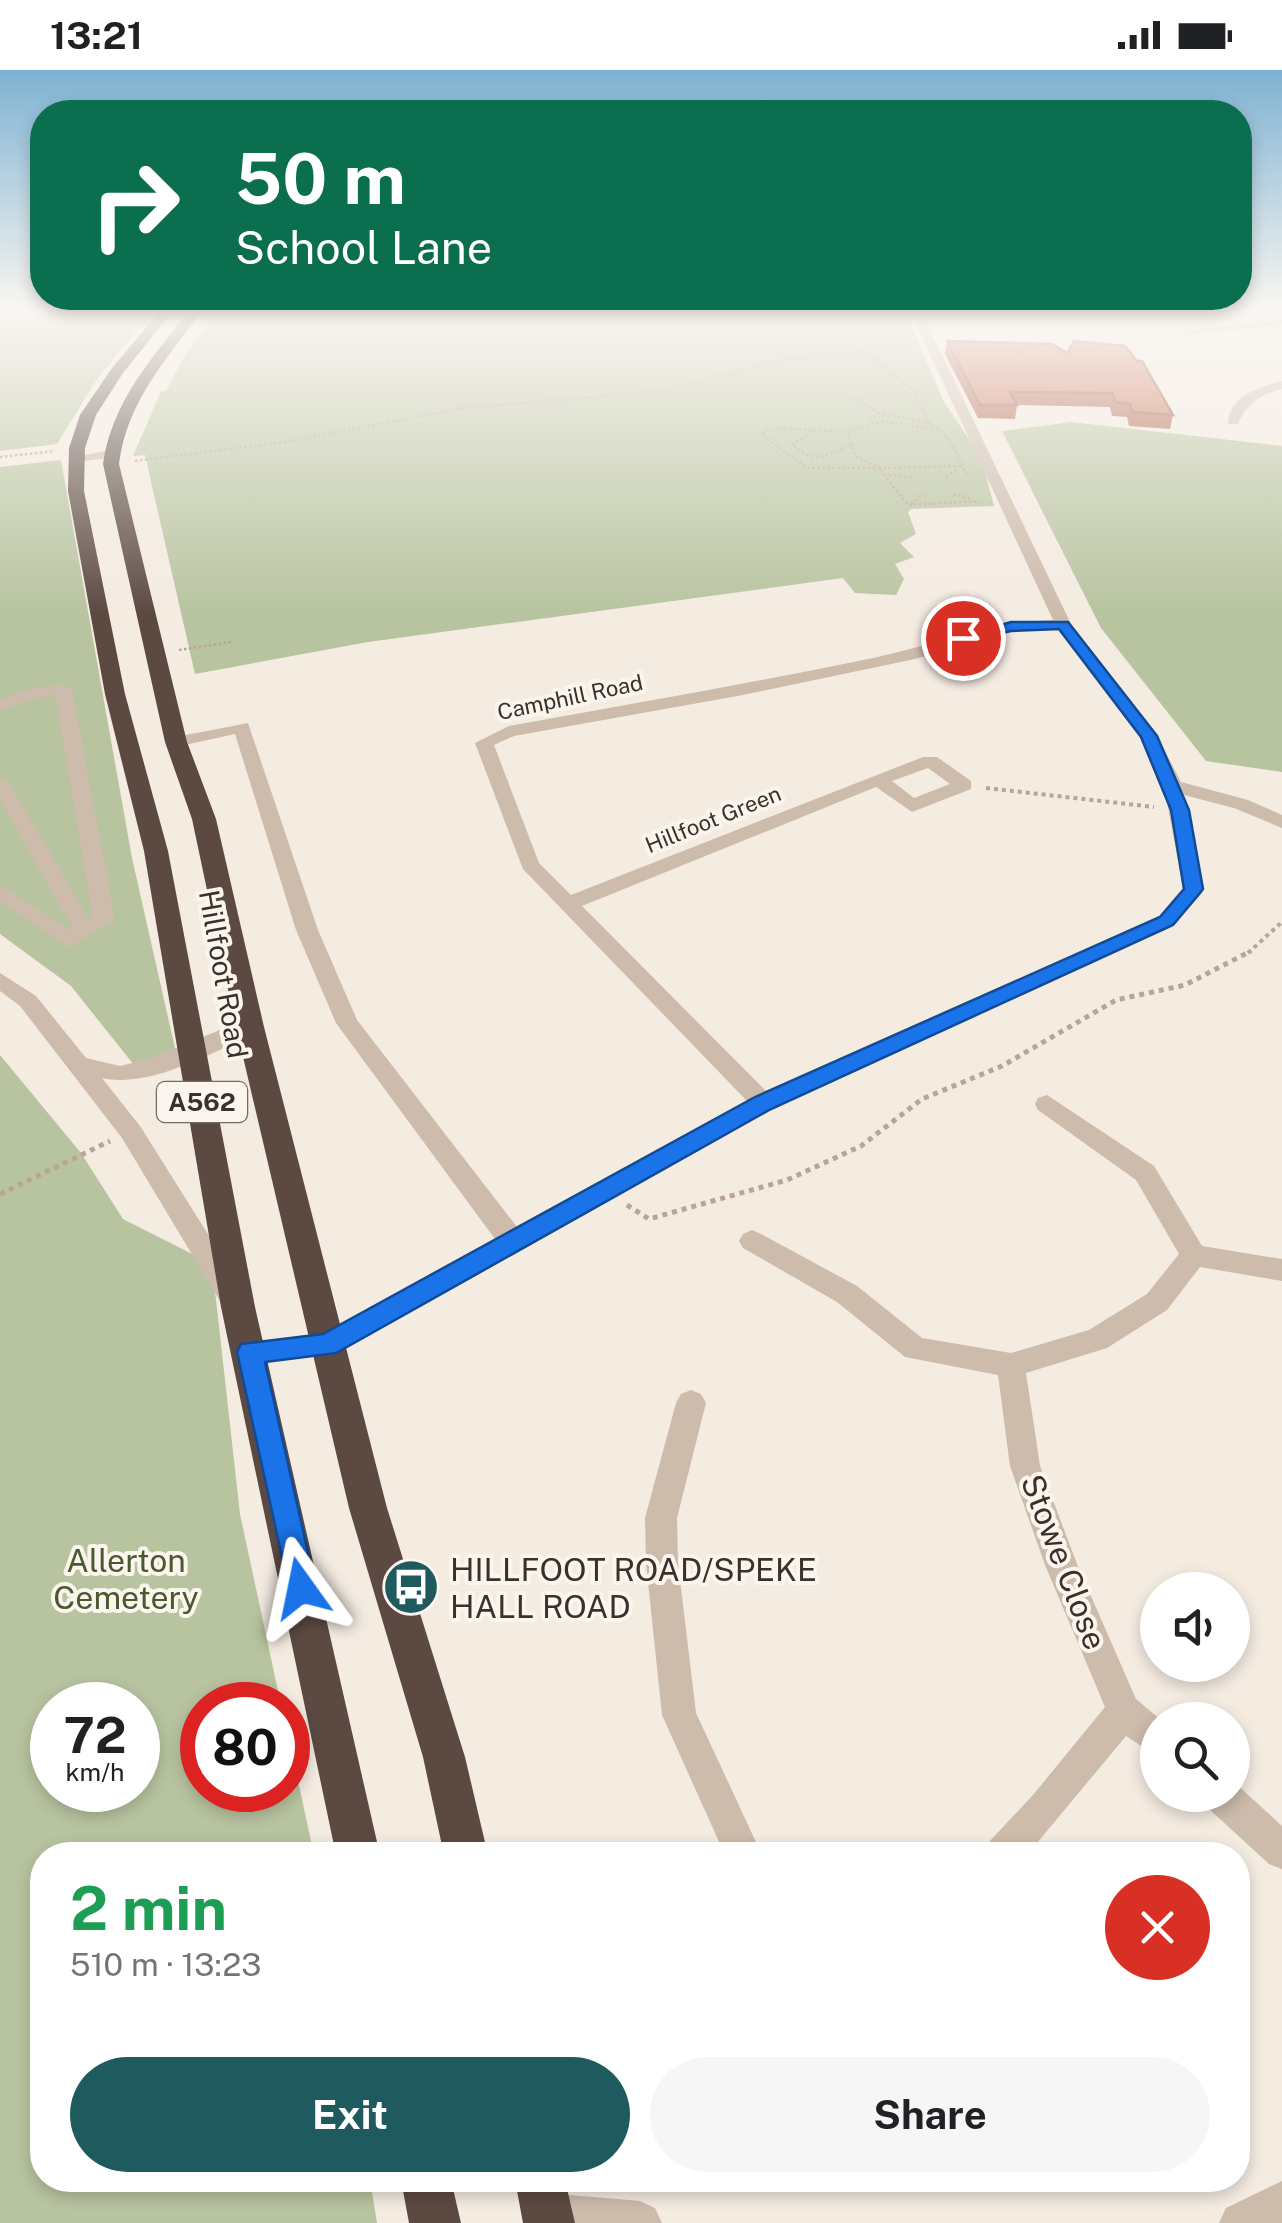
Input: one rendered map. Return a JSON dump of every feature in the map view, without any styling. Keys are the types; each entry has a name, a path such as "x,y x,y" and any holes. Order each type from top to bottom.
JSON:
{"highway":[{"name":"Hillfoot Road","path":"90,411 77,453 76,491 112,678 156,851 238,1306 355,1842"},
{"name":"Hillfoot Road","path":"123,411 111,459 176,742 204,819 250,1027 294,1192 368,1508 444,1757 463,1842"},
{"path":"429,2192 435,2223"}],"street":[{"path":"250,1352 327,1345 763,1103 1166,921 1193,889 1180,810 1172,786 1148,736 1063,625 971,411"},
{"path":"1233,421 1236,411"},
{"path":"77,453 111,459"},
{"name":"Camphill Road","path":"763,1103 530,865 484,744 509,731 877,662 1011,626 1063,625"},
{"path":"0,706 24,695 63,689 104,920 68,940 0,890"},
{"path":"176,742 242,727 307,930 347,1023 512,1241"},
{"name":"Hillfoot Green","path":"566,905 930,761 964,786"},
{"path":"878,779 912,806 964,786"},
{"path":"0,783 84,929"},
{"path":"1172,786 1241,804 1282,822"},
{"path":"0,980 28,1001 131,1132 238,1306"},
{"path":"80,1066 120,1074 154,1066 250,1027"},
{"path":"1047,1104 1145,1173 1194,1255 1282,1270"},
{"path":"752,1241 848,1294 915,1349 1011,1366 1097,1340 1157,1302 1194,1255"},
{"name":"Stowe Close","path":"1011,1366 1025,1466 1061,1565 1124,1711 1140,1725"},
{"path":"691,1403 661,1518 678,1714 738,1842"},
{"path":"1014,1842 1124,1711"},
{"path":"1242,1812 1281,1846"},
{"path":"1241,2223 1282,2202"},
{"path":"540,2210 640,2223"}],"path":[{"path":"111,459 292,441 444,411"},
{"path":"924,411 930,423 948,438 961,466 975,483"},
{"path":"867,424 878,412 930,423"},
{"path":"939,430 903,422 867,424 848,432 778,428 765,430 762,435 806,468 961,466"},
{"path":"817,430 792,444 806,456 818,458 832,458 851,445"},
{"path":"848,432 855,456 879,468 908,506"},
{"path":"0,457 77,453"},
{"path":"818,458 828,467"},
{"path":"946,477 961,466"},
{"path":"884,475 912,477"},
{"path":"908,506 923,494"},
{"path":"908,506 980,502 952,494"},
{"path":"156,654 231,642"},
{"path":"964,786 1180,810"},
{"path":"602,1191 650,1219 787,1180 861,1146 922,1099 1002,1066 1116,1000 1185,985 1244,956 1282,922"},
{"path":"0,1194 131,1132"}],"green space":[{"path":"0,411 77,411 57,444 0,451"},
{"path":"152,411 950,411 981,457 994,506 911,509 908,512 916,534 900,543 914,557 895,564 904,579 896,595 855,593 843,578 368,642 195,674 145,455 133,456"},
{"path":"1071,422 1282,446 1282,772 1206,761 1101,628 1002,431"},
{"path":"61,460 132,858 179,1066 142,1075 71,986 0,934 0,467"},
{"name":"Allerton Cemetery","path":"0,1055 81,1153 123,1219 212,1264 240,1514 276,1682 180,1682 180,1812 305,1812 311,1842 30,1842 30,2192 372,2192 377,2223 0,2223"}],"building":[{"path":"1171,411 1173,415 1132,412"}],"place":[{"name":"HILLFOOT ROAD/SPEKE HALL ROAD","path":"411,1587"}],"route":[{"path":"301,1588 250,1352 327,1345 763,1103 1166,921 1193,889 1180,810 1148,736 1063,625 1011,626 963,638"}]}
